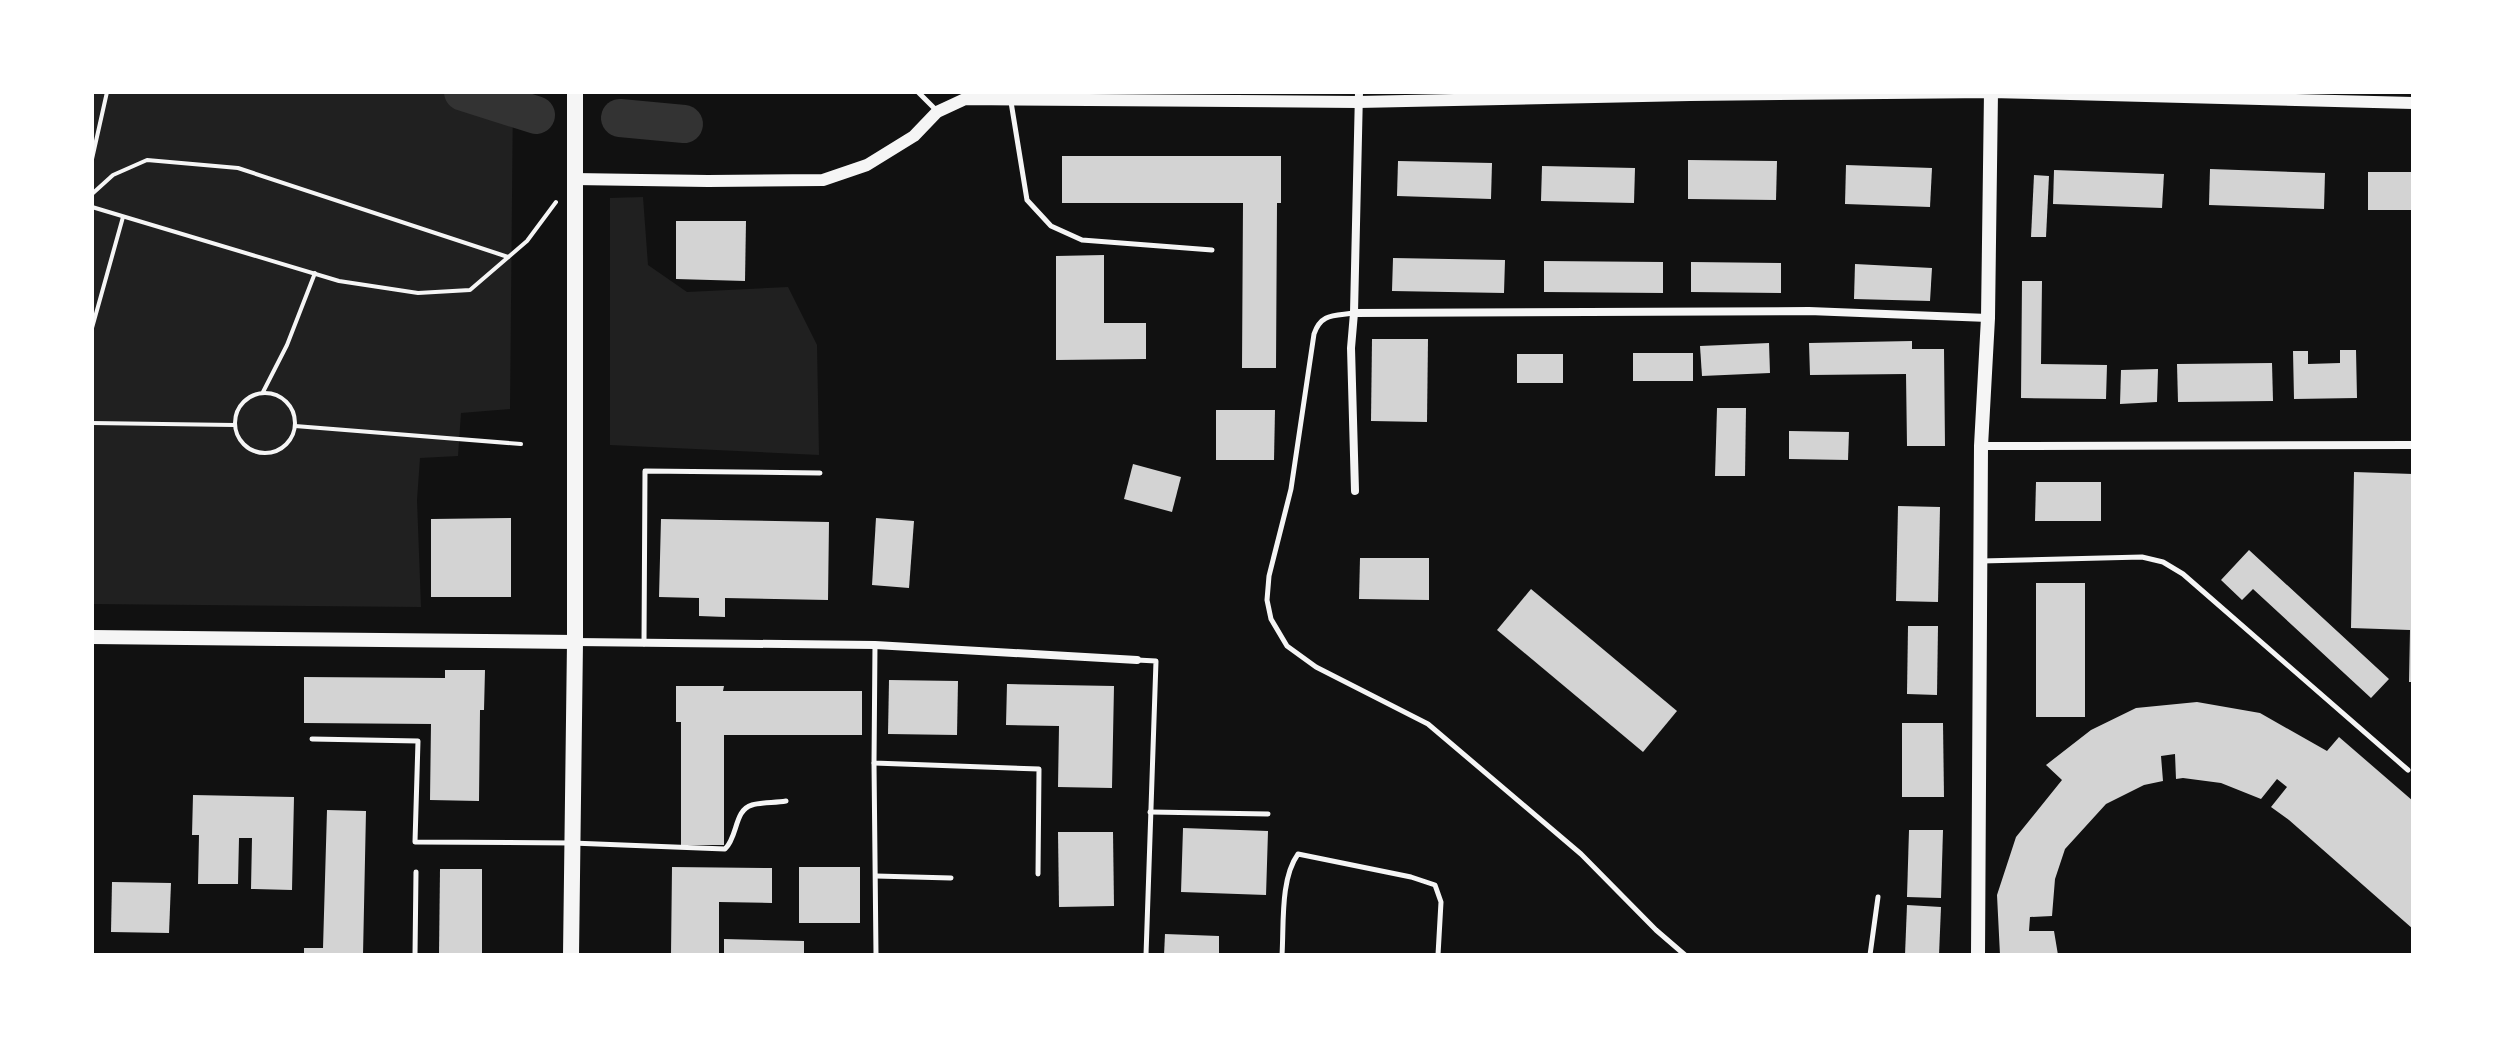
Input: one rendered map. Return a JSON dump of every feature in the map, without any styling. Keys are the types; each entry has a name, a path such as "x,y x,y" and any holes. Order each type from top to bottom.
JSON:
{"main road":[{"path":"571,955 575,642 575,92"},
{"path":"1978,955 1981,446 1988,318 1991,92"},
{"path":"92,637 575,642"}],"street":[{"path":"574,179 823,180 867,165 914,136 937,112 964,95 1011,101 1051,96 1991,92 2413,103"},
{"path":"1355,491 1351,348 1358,97"},
{"path":"1354,313 1809,311 1988,318"},
{"path":"1981,446 2413,445"},
{"path":"575,642 875,645 1137,660"}],"lane":[{"path":"918,92 937,112"},
{"path":"1011,101 1027,200 1051,226 1082,240 1212,250"},
{"path":"1354,313 1325,317 1317,324 1314,334 1291,489 1269,576 1267,600 1271,619 1287,646 1316,667 1428,724 1581,854 1685,955"},
{"path":"644,644 645,471 820,473"},
{"path":"1980,561 2142,557 2163,562 2183,574 2408,770"},
{"path":"875,645 876,955"},
{"path":"1137,660 1156,661 1146,955"},
{"path":"312,739 418,741 415,842 572,843 725,849 732,842 742,811 749,806 786,801"},
{"path":"874,763 1039,769 1038,874"},
{"path":"1150,812 1268,814"},
{"path":"1282,955 1287,876 1298,854 1411,877 1435,885 1441,902 1438,955"},
{"path":"415,955 416,872"},
{"path":"876,876 951,878"},
{"path":"1870,955 1878,897"}],"path":[{"path":"92,159 107,92"},
{"path":"92,194 113,175 147,160 238,168 508,257"},
{"path":"92,207 339,281 418,293 470,290 527,241 574,179"},
{"path":"92,328 123,217"},
{"path":"263,392 287,345 315,273"},
{"path":"263,392 278,395 291,405 296,420 293,436 283,448 268,453 252,451 240,440 234,425 242,403 248,397 263,392"},
{"path":"92,423 234,425"},
{"path":"295,426 521,444"}],"shaded area":[{"path":"92,92 513,92 510,409 461,413 458,456 420,458 417,500 421,607 92,604"},
{"path":"643,197 648,265 687,292 788,287 817,345 819,455 610,445 610,198"}],"building":[{"path":"1062,156 1281,156 1281,203 1277,203 1276,368 1242,368 1243,203 1062,203"},
{"path":"1688,160 1777,161 1776,200 1688,199"},
{"path":"1398,161 1492,163 1491,199 1397,196"},
{"path":"1846,165 1932,168 1930,207 1845,204"},
{"path":"1542,166 1635,168 1634,203 1541,201"},
{"path":"2210,169 2325,173 2324,209 2209,205"},
{"path":"2054,170 2164,174 2162,208 2053,204"},
{"path":"2368,172 2413,172 2413,210 2368,210"},
{"path":"2034,175 2049,176 2046,237 2031,237"},
{"path":"676,221 746,221 745,281 676,279"},
{"path":"1104,255 1104,323 1146,323 1146,359 1056,360 1056,256"},
{"path":"1393,258 1505,260 1504,293 1392,291"},
{"path":"1544,261 1663,262 1663,293 1544,292"},
{"path":"1691,262 1781,263 1781,293 1691,292"},
{"path":"1855,264 1932,268 1930,301 1854,299"},
{"path":"2022,281 2042,281 2041,364 2107,365 2106,399 2021,398"},
{"path":"1372,339 1428,339 1427,422 1371,421"},
{"path":"1912,341 1912,349 1944,349 1945,446 1907,446 1906,374 1810,375 1809,343"},
{"path":"1769,343 1770,373 1702,376 1700,346"},
{"path":"2340,350 2356,350 2357,398 2294,399 2293,351 2308,351 2308,364 2340,363"},
{"path":"1633,353 1693,353 1693,381 1633,381"},
{"path":"1517,354 1563,354 1563,383 1517,383"},
{"path":"2272,363 2273,401 2178,402 2177,364"},
{"path":"2158,369 2157,402 2120,404 2121,370"},
{"path":"1717,408 1746,408 1745,476 1715,476"},
{"path":"1216,410 1275,410 1274,460 1216,460"},
{"path":"1789,431 1849,432 1848,460 1789,459"},
{"path":"1133,464 1181,477 1172,512 1124,499"},
{"path":"2354,472 2413,474 2413,682 2409,682 2410,630 2351,628"},
{"path":"2036,482 2101,482 2101,521 2035,521"},
{"path":"1898,506 1940,507 1938,602 1896,601"},
{"path":"511,518 511,597 431,597 431,519"},
{"path":"876,518 914,521 909,588 872,585"},
{"path":"661,519 829,522 828,600 725,598 725,617 699,616 699,598 659,597"},
{"path":"2249,550 2389,679 2371,698 2253,589 2242,600 2221,580"},
{"path":"1360,558 1429,558 1429,600 1359,599"},
{"path":"2036,583 2085,583 2085,717 2036,717"},
{"path":"1531,589 1677,711 1643,752 1497,630"},
{"path":"1908,626 1938,626 1937,695 1907,694"},
{"path":"445,670 485,670 484,710 480,710 479,801 430,800 431,724 304,723 304,677 445,678"},
{"path":"889,680 958,681 957,735 888,734"},
{"path":"1007,684 1114,686 1112,788 1058,787 1059,726 1006,725"},
{"path":"676,686 724,686 723,691 862,691 862,735 724,735 724,845 681,845 681,722 676,722"},
{"path":"2197,702 2260,713 2327,751 2339,737 2413,801 2413,929 2271,807 2287,787 2277,779 2261,799 2221,783 2176,779 2175,754 2161,756 2163,781 2144,785 2106,804 2065,849 2055,879 2052,916 2030,917 2029,931 2054,931 2058,955 2000,955 1997,895 2016,837 2062,780 2046,765 2091,730 2136,708"},
{"path":"1902,723 1943,723 1944,797 1902,797"},
{"path":"193,795 294,797 292,890 251,889 252,838 239,838 238,884 198,884 199,835 192,835"},
{"path":"327,810 366,811 363,955 304,955 304,948 323,948"},
{"path":"1183,828 1268,831 1266,895 1181,892"},
{"path":"1909,830 1943,830 1941,898 1907,897"},
{"path":"1058,832 1113,832 1114,906 1059,907"},
{"path":"672,867 772,868 772,903 719,902 719,955 671,955"},
{"path":"799,867 860,867 860,923 799,923"},
{"path":"440,869 482,869 482,955 439,955"},
{"path":"112,882 171,883 169,933 111,932"},
{"path":"1907,905 1941,907 1939,955 1905,955"},
{"path":"1165,934 1219,936 1219,955 1164,955"},
{"path":"724,939 804,941 804,955 724,955"}],"waterway":[{"path":"463,92 536,115"},
{"path":"620,118 684,124"}]}
